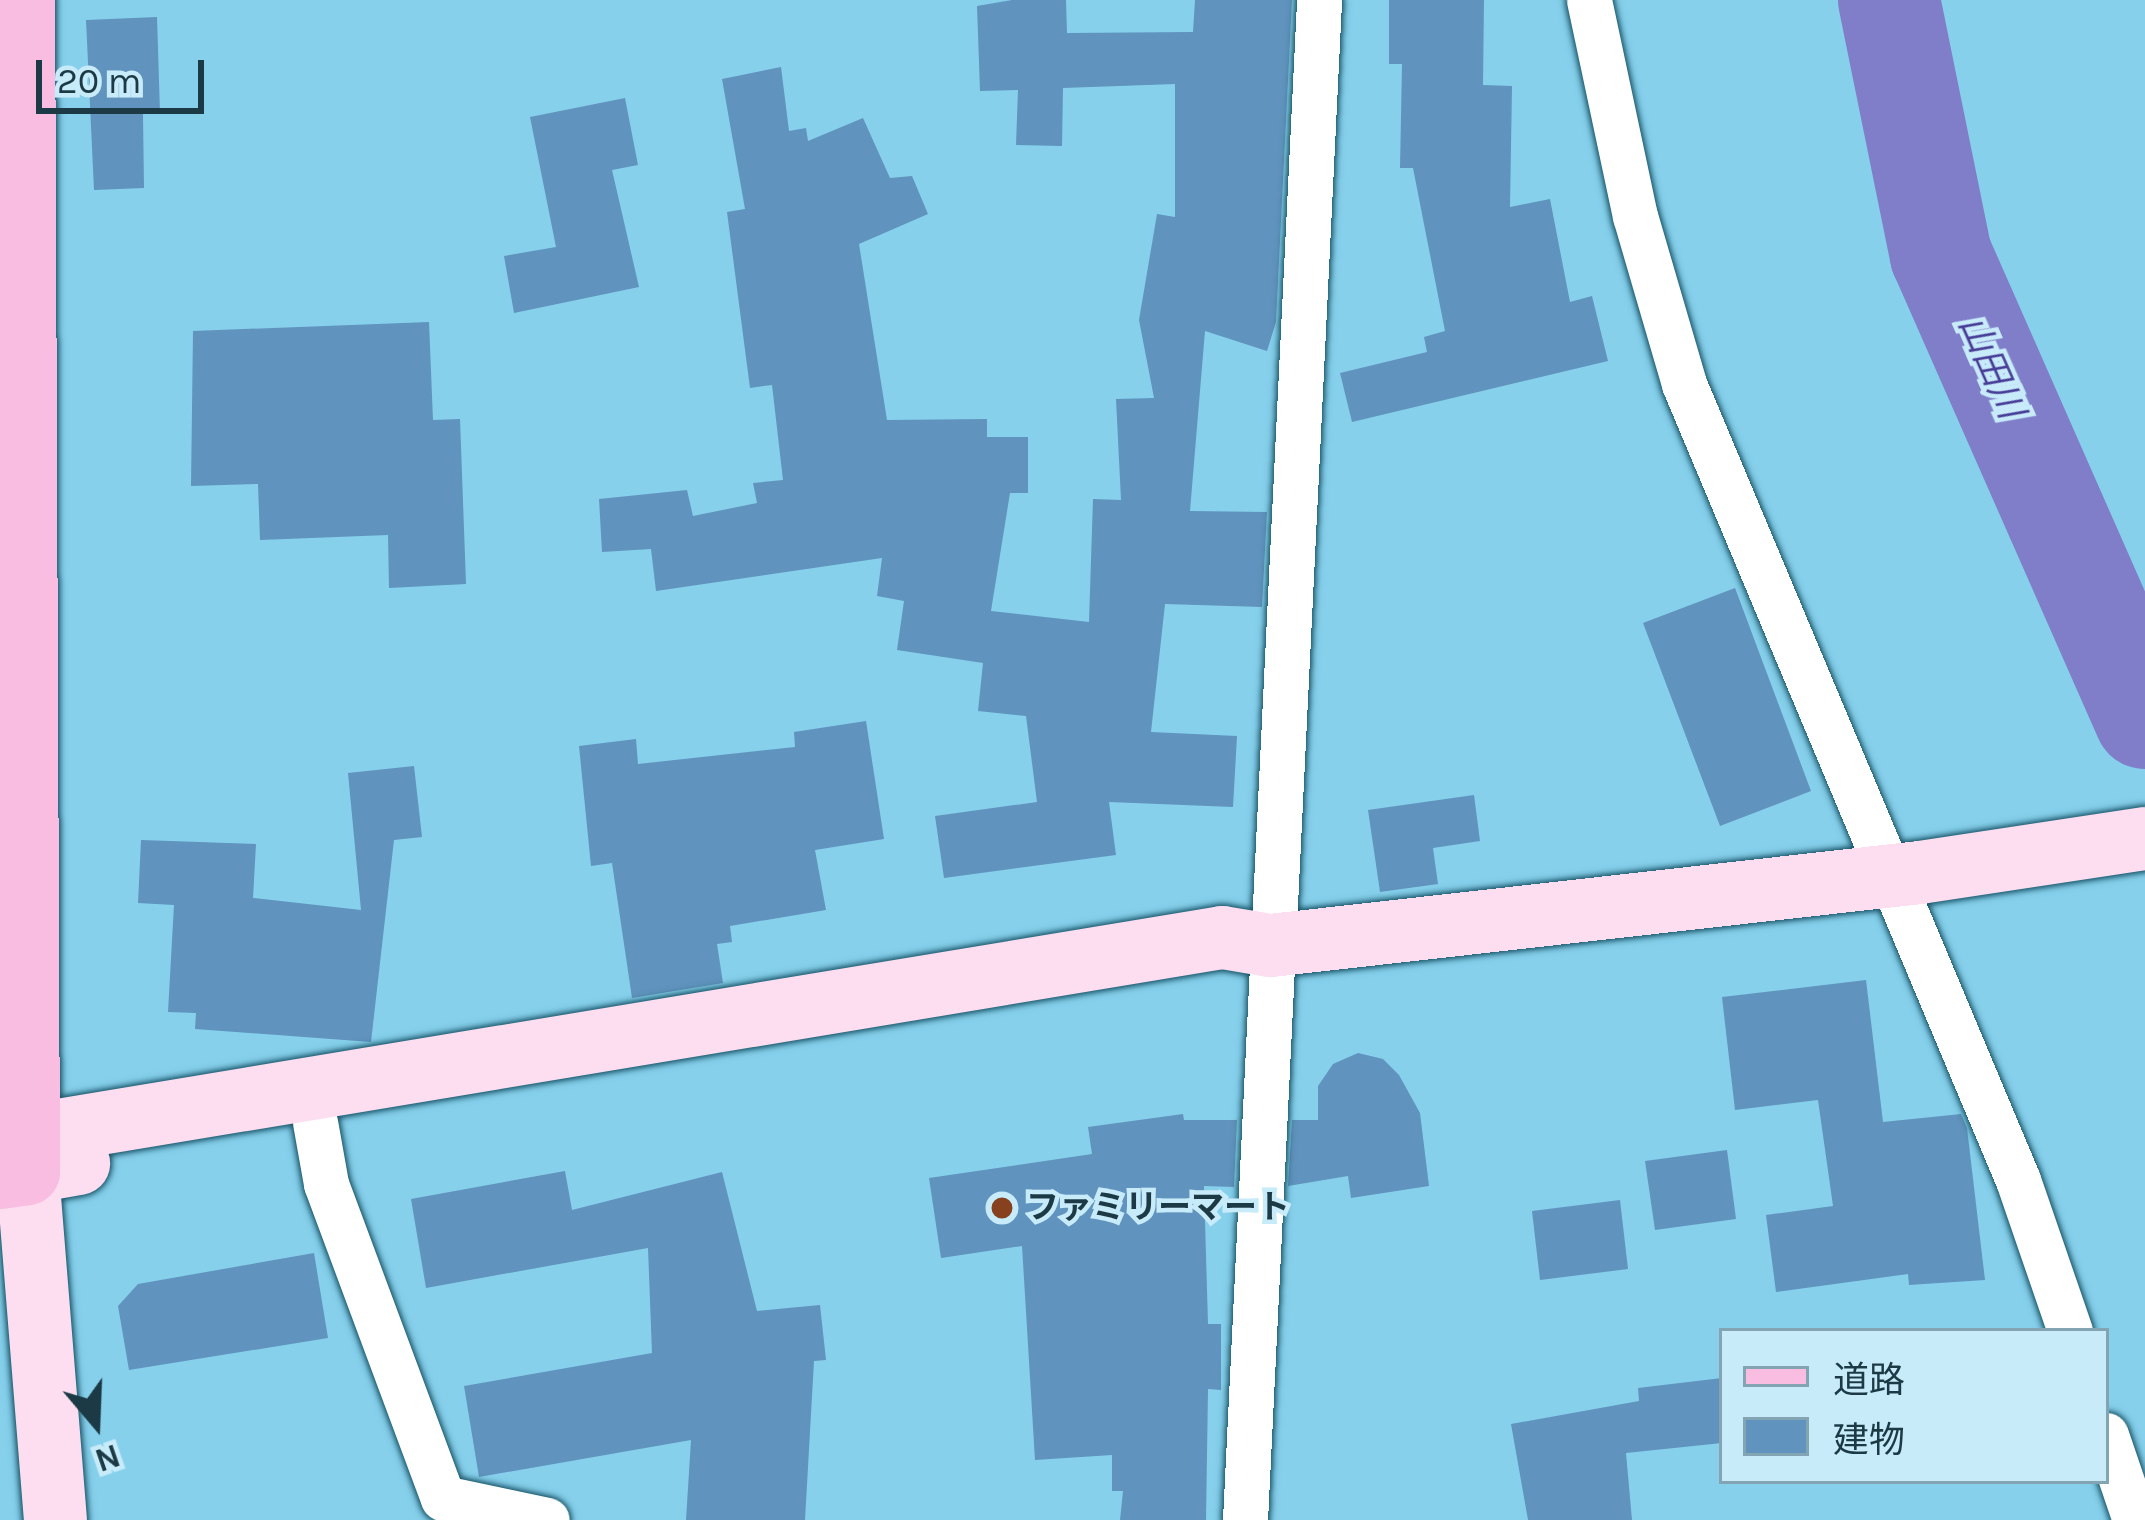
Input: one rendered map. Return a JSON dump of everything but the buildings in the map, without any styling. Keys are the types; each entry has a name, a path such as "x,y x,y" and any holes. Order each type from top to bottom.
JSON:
{"main road":[{"path":"14,1156 22,0"}],"street":[{"path":"1245,1520 1270,944 1308,341 1319,0"},
{"path":"1589,0 1636,216 1684,384 1902,874 2069,1328"},
{"path":"14,1156 1222,937 1270,944 1902,874 2145,838"},
{"path":"14,1156 315,1122 1222,971 1270,944"},
{"path":"315,1122 326,1184 442,1498 547,1520"},
{"path":"14,1156 55,1520"},
{"path":"2109,1445 2135,1520"}],"waterway":[{"name":"山田川","path":"1889,0 1941,255 2145,718"}],"place":[{"name":"ファミリーマート","path":"1002,1208"}]}
